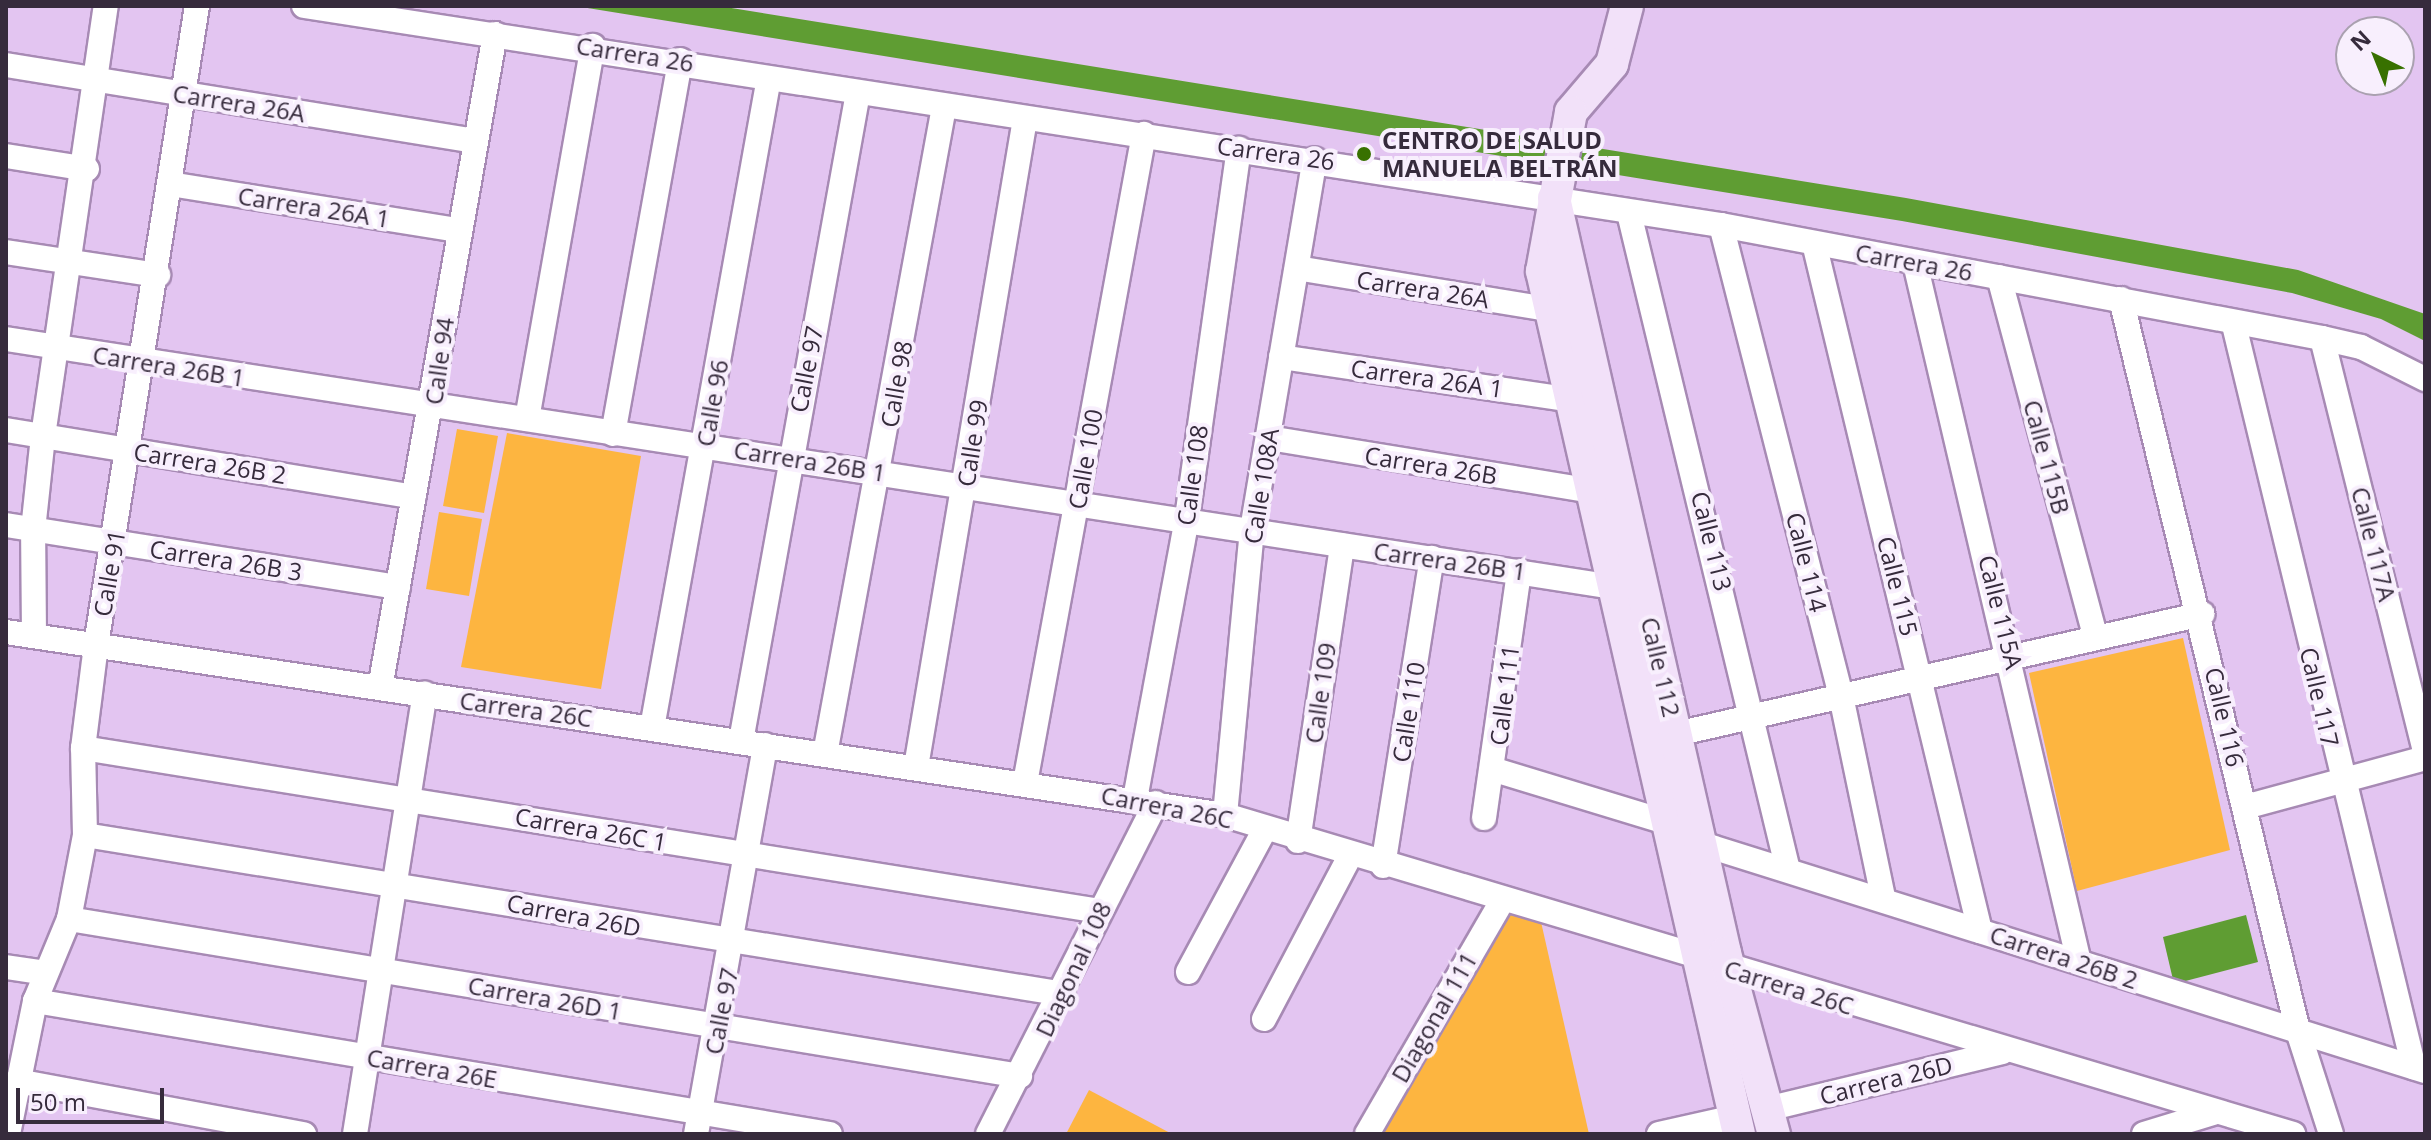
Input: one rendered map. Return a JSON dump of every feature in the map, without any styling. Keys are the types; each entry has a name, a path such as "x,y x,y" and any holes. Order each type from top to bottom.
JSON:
{"street":[{"path":"34,636 33,530 43,436 59,348 66,261 87,169 94,78 106,6"},
{"name":"Calle 91","path":"8,1134 35,1001 69,919 85,835 83,748 96,645 116,543 197,6"},
{"name":"Carrera 26","path":"304,6 593,46 944,107 1555,192 1629,213 1721,225 2121,299 2234,325 2322,338 2361,347 2424,383"},
{"name":"Calle 112","path":"1627,6 1612,64 1571,112 1542,240 1548,309 1572,400 1663,821 1737,1125"},
{"name":"Calle 94","path":"380,688 433,409 457,230 495,34"},
{"path":"527,419 593,46"},
{"path":"613,434 680,60"},
{"name":"Carrera 26A","path":"6,65 473,141"},
{"name":"Calle 96","path":"652,728 769,78"},
{"name":"Calle 97","path":"698,1124 733,945 753,743 789,459 858,93"},
{"name":"Calle 98","path":"825,754 881,472 944,107"},
{"name":"Calle 99","path":"916,767 1025,119"},
{"name":"Calle 100","path":"1025,783 1144,134"},
{"name":"Calle 108","path":"1146,801 1239,149"},
{"path":"6,156 87,169"},
{"name":"Calle 108A","path":"1225,815 1252,530 1315,159"},
{"name":"Carrera 26A 1","path":"170,184 457,230"},
{"name":"Calle 112","path":"1555,192 1729,969 1770,1121"},
{"name":"Calle 113","path":"1629,213 1756,715 1788,870"},
{"name":"Calle 114","path":"1721,225 1841,696 1884,901"},
{"name":"Calle 115","path":"1814,243 1980,931"},
{"path":"6,252 158,275"},
{"name":"Calle 115A","path":"1915,263 2012,656 2079,962"},
{"name":"Carrera 26A","path":"1297,268 1548,309"},
{"name":"Calle 115B","path":"1999,277 2095,636"},
{"name":"Calle 116","path":"2121,299 2202,614 2298,1031 2331,1134"},
{"name":"Calle 117","path":"2234,325 2340,782 2420,1070"},
{"name":"Calle 117A","path":"2322,338 2425,751"},
{"name":"Carrera 26B 1","path":"6,339 433,409 527,419 1077,501 1614,587"},
{"name":"Carrera 26A 1","path":"1281,357 1572,400"},
{"name":"Carrera 26B 2","path":"6,430 414,497"},
{"name":"Carrera 26B","path":"1269,438 1592,491"},
{"name":"Carrera 26B 3","path":"6,525 398,587"},
{"name":"Calle 109","path":"1298,841 1342,545"},
{"name":"Calle 110","path":"1383,866 1432,558"},
{"name":"Calle 111","path":"1484,818 1495,770 1519,571"},
{"path":"1676,734 2202,614"},
{"name":"Carrera 26C","path":"6,632 1225,815 1298,841 2213,1113 2293,1134"},
{"path":"355,1134 399,882 425,694"},
{"name":"Carrera 26C 1","path":"83,748 412,797 743,857 1099,911"},
{"path":"2245,807 2425,758"},
{"path":"1495,770 1663,821"},
{"name":"Diagonal 108","path":"988,1134 1063,994 1146,801"},
{"path":"1188,972 1265,829"},
{"name":"Carrera 26D","path":"85,835 399,882 733,945 1063,994"},
{"name":"Carrera 26B 2","path":"1702,844 2420,1070"},
{"path":"1264,1019 1350,856"},
{"name":"Diagonal 111","path":"1367,1134 1502,901"},
{"name":"Carrera 26D 1","path":"69,919 1020,1076"},
{"path":"6,967 46,973"},
{"name":"Carrera 26E","path":"35,1001 370,1057 698,1124 830,1134"},
{"name":"Carrera 26D","path":"1770,1121 2005,1051"},
{"path":"17,1081 304,1134"},
{"path":"2144,1134 2213,1113"},
{"path":"1659,1134 1737,1125"}],"shaded area":[{"path":"575,6 719,6 1906,198 2298,270 2425,314 2425,341 2381,319 2292,293 1902,221"},
{"path":"457,429 498,436 484,513 443,506"},
{"path":"507,433 641,456 601,689 461,667"},
{"path":"439,512 482,519 469,596 426,589"},
{"path":"2183,638 2230,850 2077,891 2029,673"},
{"path":"1502,901 1539,913 1589,1134 1367,1134"},
{"path":"2246,915 2258,962 2174,984 2163,937"},
{"path":"1089,1090 1172,1134 1066,1134"}],"place":[{"name":"CENTRO DE SALUD MANUELA BELTRÁN","path":"1364,154"}]}
